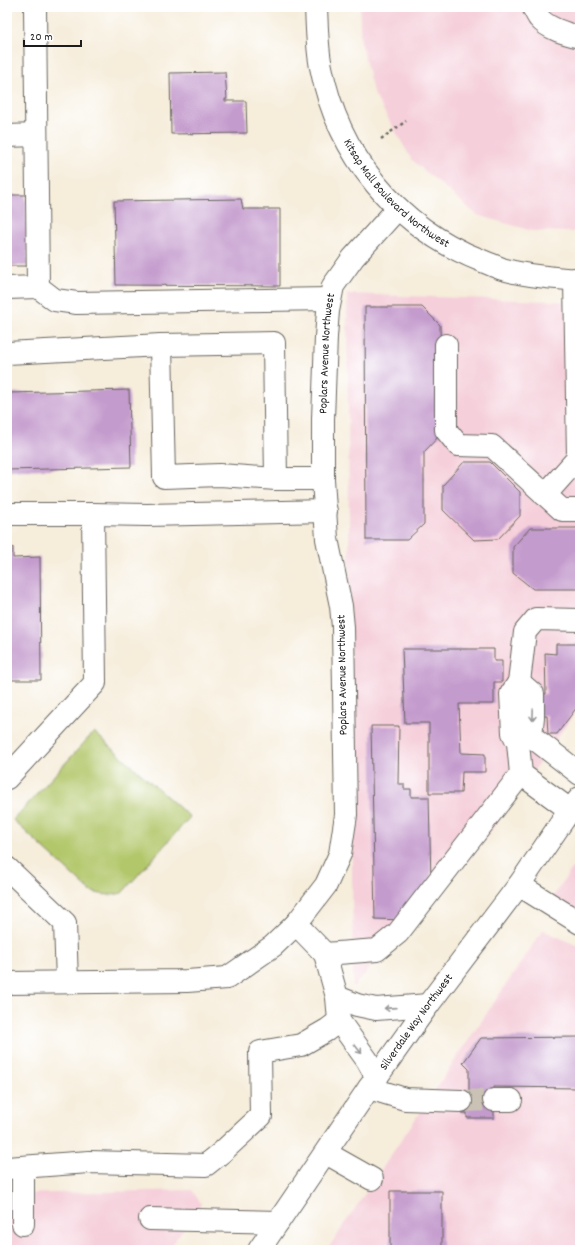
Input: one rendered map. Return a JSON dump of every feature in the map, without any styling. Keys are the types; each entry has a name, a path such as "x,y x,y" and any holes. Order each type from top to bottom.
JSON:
{"street":[{"path":"35,7 38,287"},
{"name":"Kitsap Mall Boulevard Northwest","path":"316,7 320,65 334,114 351,149 378,187 398,208 424,230 440,241 472,257 501,268 540,277 578,280"},
{"path":"533,7 539,19 552,28 580,37"},
{"path":"7,136 36,135"},
{"name":"Poplars Avenue Northwest","path":"7,983 187,981 227,978 273,946 296,924 326,885 340,854 346,815 343,627 341,606 327,539 323,479 323,419 326,336 333,286 353,258 398,208"},
{"path":"545,494 578,458 578,280"},
{"path":"7,288 38,287 55,300 77,303 330,299"},
{"path":"7,353 161,346 274,343 276,479"},
{"path":"446,345 446,430 458,445 492,446 562,510 580,510"},
{"path":"161,346 164,477 220,475 276,479 323,479"},
{"path":"7,514 147,515 326,511"},
{"path":"7,778 95,683 93,514"},
{"path":"325,954 377,950 398,933 521,774 518,743 513,733 511,694 519,682 525,632 536,619 580,620"},
{"path":"519,682 533,694 531,736 580,774"},
{"path":"521,774 575,804"},
{"name":"Silverdale Way Northwest","path":"259,1250 428,1005 518,885 575,804"},
{"path":"7,868 65,923 67,982"},
{"path":"518,885 580,923"},
{"path":"296,924 325,954 337,997 339,1021 366,1060 373,1083 405,1099 461,1100"},
{"path":"337,997 357,1005 376,1009 428,1005"},
{"path":"17,1210 15,1168 89,1162 206,1165 261,1116 260,1052 301,1045 327,1030 339,1021"},
{"path":"326,1152 372,1179"},
{"path":"150,1219 278,1222"}],"path":[{"path":"381,139 406,122"}],"shaded area":[{"path":"360,7 580,7 580,232 532,231 477,215 412,160 373,92 360,37"},
{"path":"347,294 580,302 580,706 482,843 353,987"},
{"path":"580,857 580,924 543,911"},
{"path":"543,930 580,947 580,1250 327,1250"},
{"path":"192,1190 201,1204 168,1250 7,1250 7,1194"}],"green space":[{"path":"94,732 190,817 122,893 113,895 90,891 13,820"}],"building":[{"path":"225,72 227,99 225,99 225,101 246,101 247,133 171,134 170,73"},
{"path":"7,195 26,195 28,266 7,266"},
{"path":"241,199 243,209 280,209 280,286 116,285 114,201"},
{"path":"365,307 422,307 440,325 442,433 424,452 424,524 407,540 366,540"},
{"path":"129,390 131,467 7,470 7,393"},
{"path":"464,462 490,462 520,492 520,516 498,539 474,540 443,510 443,485"},
{"path":"530,528 580,528 580,589 533,589 513,573 513,547"},
{"path":"7,547 13,547 13,558 40,557 41,680 7,680"},
{"path":"556,644 580,644 580,703 557,734 548,734 547,716 522,717 522,695 546,694 545,653 556,654"},
{"path":"402,649 494,649 494,661 502,661 502,682 494,682 494,704 459,704 461,753 485,754 485,772 462,772 461,793 429,793 429,723 405,723"},
{"path":"371,726 399,726 398,784 404,784 404,789 411,789 411,797 429,797 431,882 404,920 375,919"},
{"path":"580,1037 580,1088 494,1087 494,1118 467,1118 467,1113 461,1113 461,1092 469,1092 469,1069 463,1063 481,1038"},
{"path":"390,1191 442,1191 442,1250 390,1250"}],"tunnel":[{"path":"461,1101 494,1100"}]}
